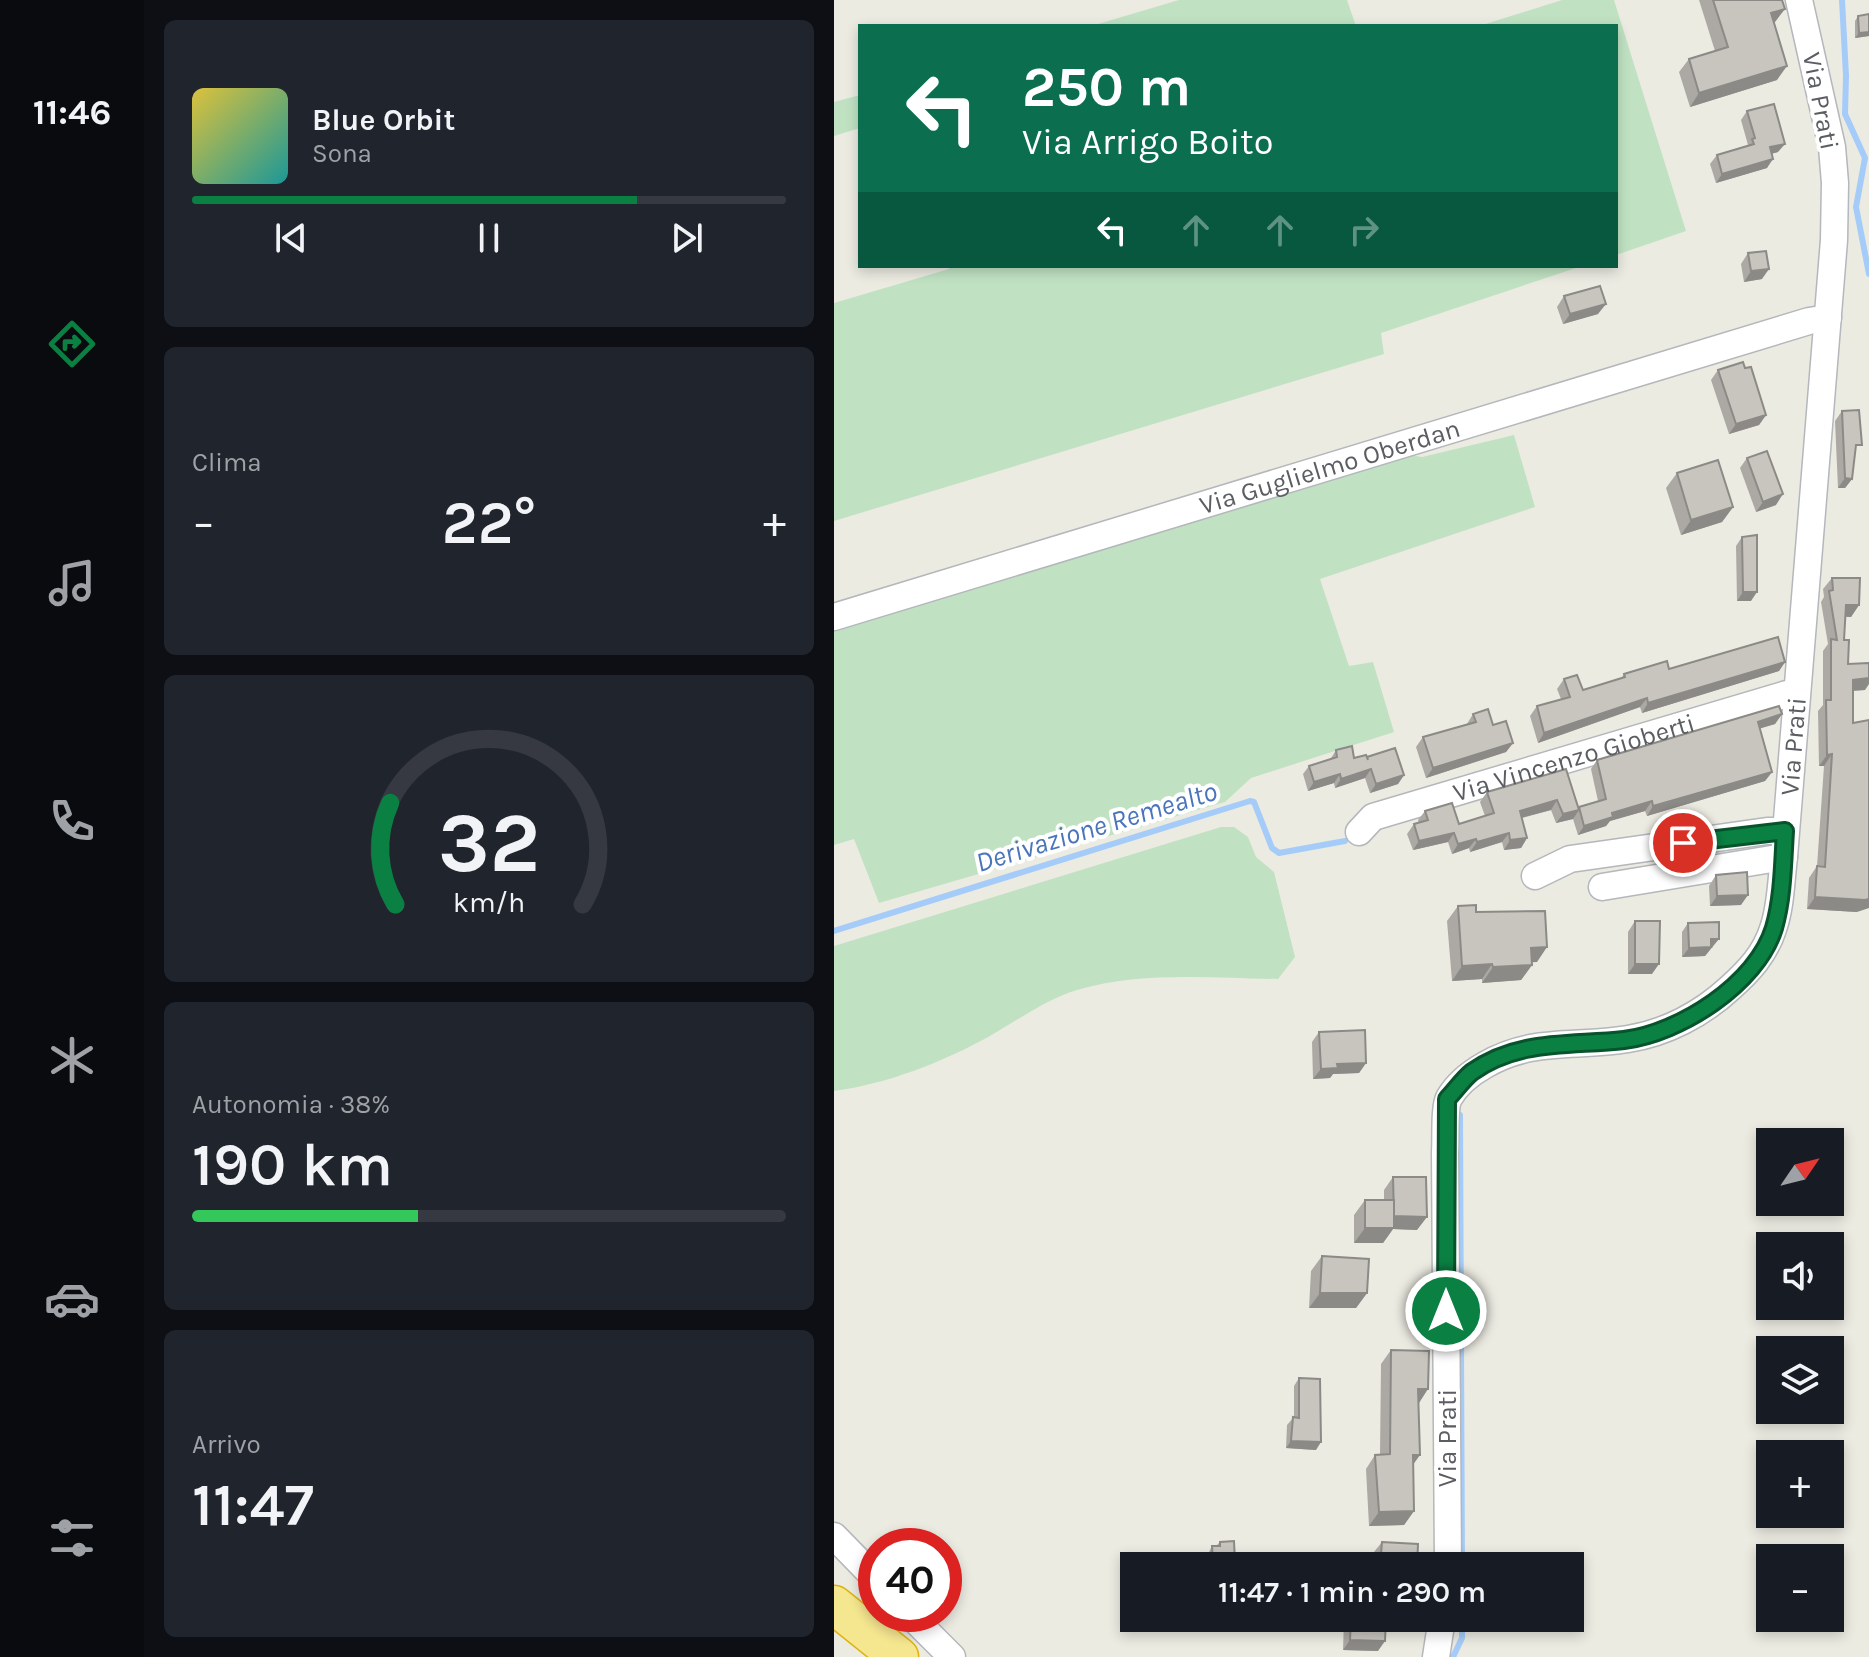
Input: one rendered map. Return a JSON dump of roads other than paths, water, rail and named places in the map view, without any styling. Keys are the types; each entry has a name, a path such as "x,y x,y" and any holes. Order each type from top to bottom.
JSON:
{"highway":[{"path":"834,1605 899,1657"}],"street":[{"name":"Via Prati","path":"1448,1552 1447,1099 1470,1074 1505,1053 1537,1045 1626,1040 1662,1031 1694,1015 1722,996 1747,973 1764,952 1773,929 1785,844 1828,318 1835,183 1826,115 1799,0"},
{"name":"Via Guglielmo Oberdan","path":"834,617 1809,321 1828,318"},
{"name":"Via Vincenzo Gioberti","path":"1359,832 1373,817 1787,694 1796,694"},
{"path":"1535,876 1570,859 1785,844"},
{"path":"1602,887 1785,844"},
{"path":"834,1536 858,1561"},
{"path":"927,1632 952,1657"},
{"path":"1436,1657 1440,1632"}],"waterway":[{"path":"1842,0 1845,114 1865,158 1856,207 1869,274"},
{"name":"Derivazione Remealto","path":"834,931 1250,801 1254,802 1272,848 1279,853 1345,841"},
{"name":"Derivazione Remealto","path":"1460,1115 1462,1552"},
{"name":"Derivazione Remealto","path":"1453,1657 1462,1632"}]}
